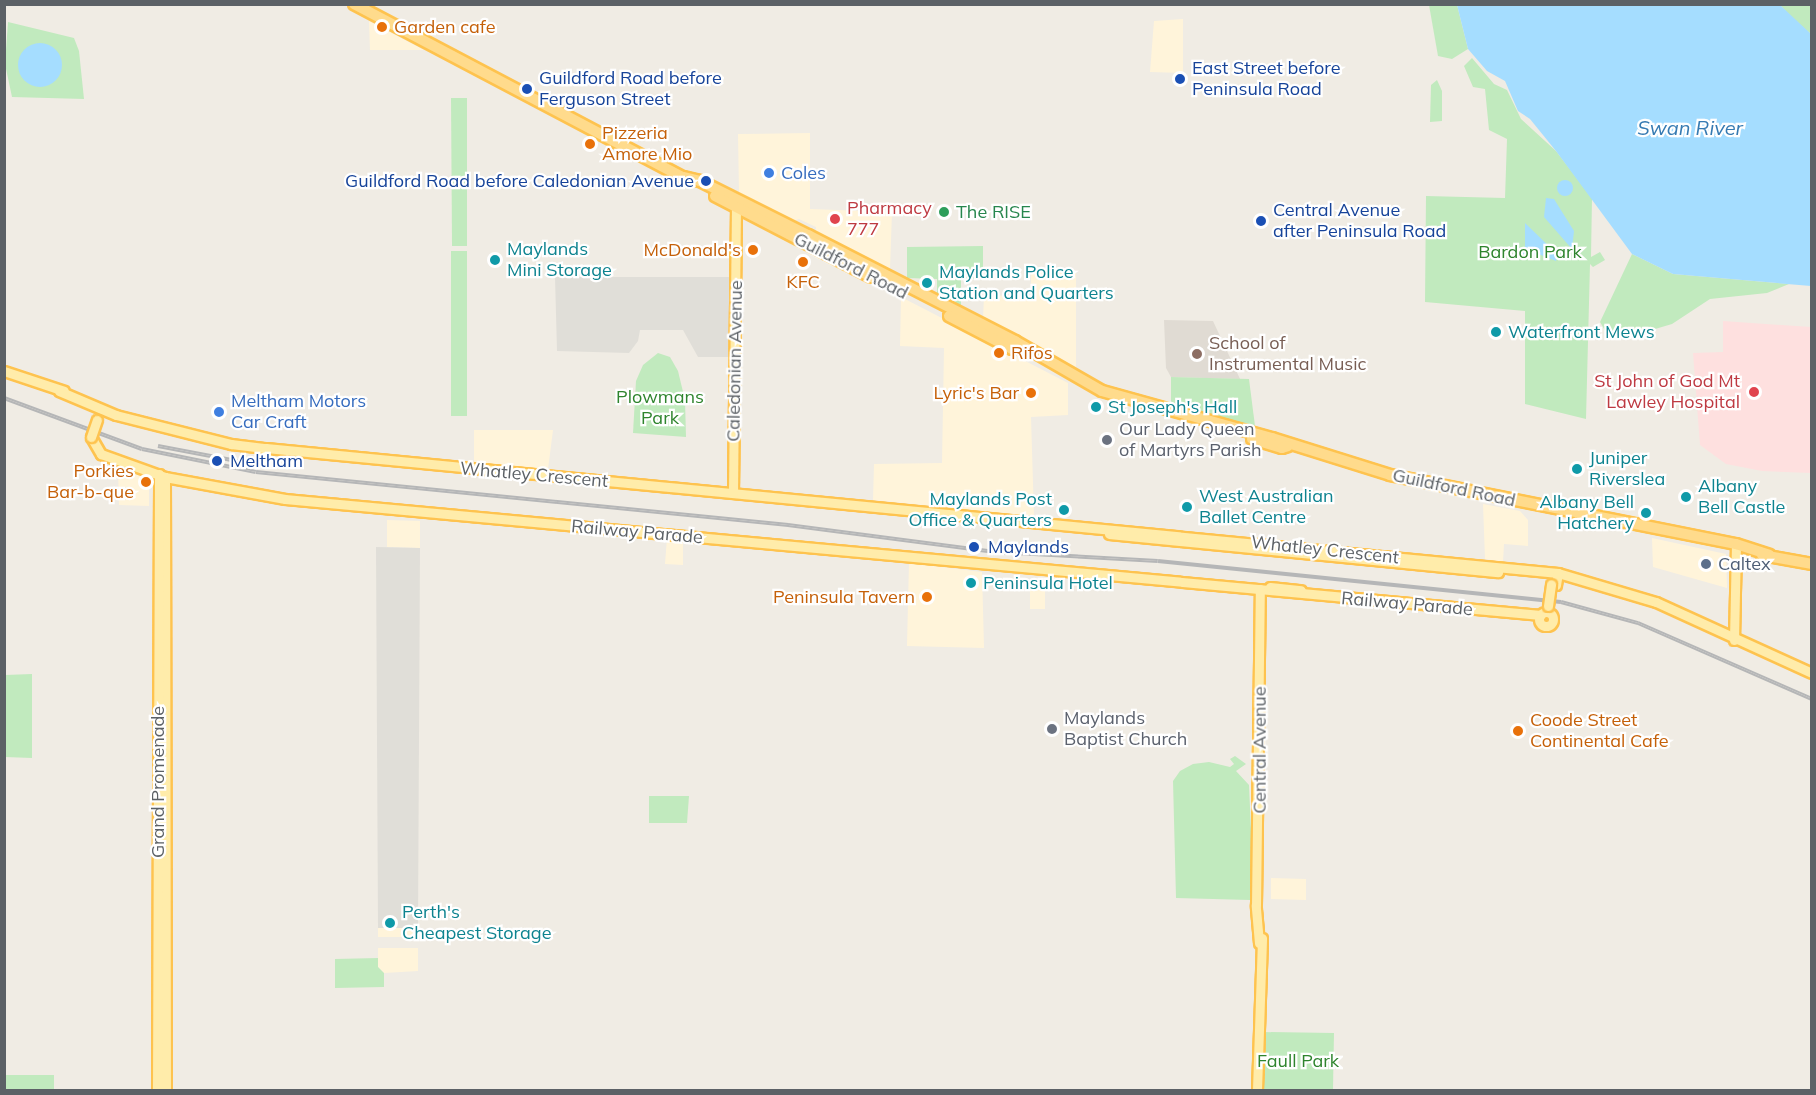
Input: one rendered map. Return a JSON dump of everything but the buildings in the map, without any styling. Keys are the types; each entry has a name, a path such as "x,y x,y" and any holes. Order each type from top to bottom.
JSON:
{"highway":[{"name":"Guildford Road","path":"354,4 684,177 1015,341 1020,347 1102,391 1221,426 1282,448 1289,446 1390,475 1812,564"}],"main road":[{"name":"Caledonian Avenue","path":"733,493 739,204"},
{"name":"Whatley Crescent","path":"4,370 59,391 100,412 231,444 945,514 978,521 1554,579 1664,607 1812,673"},
{"name":"Railway Parade","path":"100,412 91,437 101,454 162,475 285,499 1503,613 1546,613 1554,579"},
{"name":"Grand Promenade","path":"157,1090 162,475"},
{"name":"Grand Promenade","path":"162,475 166,1090"},
{"path":"1734,640 1735,547"},
{"name":"Central Avenue","path":"1257,1090 1262,891 1259,886 1262,589"}],"shaded area":[{"path":"1183,19 1183,73 1150,72 1154,21"},
{"path":"369,21 424,50 370,50"},
{"path":"810,133 810,209 892,212 890,270 816,232 816,227 799,219 794,221 739,193 738,134"},
{"path":"1031,271 1076,271 1076,367 983,319 984,296 1031,295"},
{"path":"555,277 736,277 736,357 698,357 683,330 640,330 638,341 629,353 557,351"},
{"path":"901,297 1068,383 1068,415 1031,417 1034,516 873,500 874,464 942,463 944,348 900,346"},
{"name":"School of Instrumental Music","path":"1164,320 1213,321 1240,379 1171,377 1166,368"},
{"name":"St John of God Mt Lawley Hospital","path":"1723,321 1811,327 1811,473 1762,471 1726,464 1700,445 1693,353 1723,352"},
{"path":"474,430 553,430 548,469 474,464"},
{"path":"118,468 149,479 149,506 119,505"},
{"path":"1483,504 1520,511 1528,520 1528,546 1504,544 1503,562 1485,559"},
{"path":"387,520 420,521 420,548 387,547"},
{"path":"667,538 683,541 683,565 665,564"},
{"path":"1652,538 1726,554 1727,588 1653,567"},
{"path":"376,547 420,548 418,928 378,928"},
{"path":"909,563 982,572 984,648 907,646"},
{"path":"1030,579 1045,579 1045,609 1030,609"},
{"path":"1271,878 1306,879 1306,900 1271,899"},
{"path":"378,928 418,928 418,937 378,937"},
{"path":"378,948 418,948 418,971 384,973 378,967"}],"green space":[{"path":"1429,5 1457,5 1468,49 1452,59 1438,56"},
{"path":"1780,5 1811,5 1811,34 1793,19"},
{"path":"8,22 74,38 79,51 84,99 12,97 5,64"},
{"name":"Bardon Park","path":"1472,58 1494,84 1507,90 1521,119 1556,151 1592,198 1591,257 1600,252 1605,260 1593,267 1590,264 1586,419 1525,404 1525,311 1425,302 1426,196 1505,198 1507,139 1489,130 1485,89 1473,87 1464,66"},
{"path":"1437,80 1442,91 1442,121 1430,122 1431,85"},
{"path":"451,98 467,98 467,246 452,246"},
{"path":"983,246 983,279 961,279 961,307 937,296 937,279 907,278 907,247"},
{"path":"451,251 467,251 467,416 451,416"},
{"path":"1632,254 1673,274 1789,284 1767,293 1710,299 1672,324 1618,340 1607,334 1600,322"},
{"name":"Plowmans Park","path":"658,353 670,357 678,371 685,400 686,437 633,433 636,381 643,365"},
{"path":"1171,377 1249,379 1255,426 1171,404"},
{"path":"32,674 32,758 5,757 5,675"},
{"path":"1235,756 1246,764 1236,771 1249,785 1254,896 1250,900 1176,898 1173,781 1180,771 1193,764 1209,762 1230,767 1234,764 1230,759"},
{"path":"649,796 689,796 687,823 649,823"},
{"path":"378,958 378,967 384,973 384,987 335,988 335,959"},
{"name":"Faull Park","path":"1263,1032 1334,1033 1333,1090 1262,1090"},
{"path":"5,1075 54,1075 54,1090 5,1090"}],"water":[{"name":"Swan River","path":"1457,5 1780,5 1811,34 1811,286 1673,274 1632,254 1556,151 1530,119 1518,111 1505,81 1487,71 1468,49"},
{"path":"40,43 55,50 62,65 55,80 40,87 25,80 18,65 25,50"},
{"path":"1562,180 1568,180 1573,188 1571,194 1562,196 1557,191 1557,185"},
{"path":"1546,198 1554,199 1574,231 1572,249 1544,217"},
{"path":"1525,223 1558,255 1556,261 1541,255 1518,254 1525,248"}],"railway":[{"path":"4,398 142,449 256,472 788,525 997,552 1158,561 1561,602 1638,623 1812,699"},
{"path":"158,446 247,463"}],"place":[{"name":"Garden cafe","path":"382,27"},
{"name":"East Street before Peninsula Road","path":"1180,79"},
{"name":"Guildford Road before Ferguson Street","path":"527,89"},
{"name":"Pizzeria Amore Mio","path":"590,144"},
{"name":"Coles","path":"769,173"},
{"name":"Guildford Road before Caledonian Avenue","path":"706,181"},
{"name":"The RISE","path":"944,212"},
{"name":"Pharmacy 777","path":"835,219"},
{"name":"Central Avenue after Peninsula Road","path":"1261,221"},
{"name":"McDonald's","path":"753,250"},
{"name":"Maylands Mini Storage","path":"495,260"},
{"name":"KFC","path":"803,262"},
{"name":"Maylands Police Station and Quarters","path":"927,283"},
{"name":"Waterfront Mews","path":"1496,332"},
{"name":"Rifos","path":"999,353"},
{"name":"School of Instrumental Music","path":"1197,354"},
{"name":"St John of God Mt Lawley Hospital","path":"1754,392"},
{"name":"Lyric's Bar","path":"1031,393"},
{"name":"St Joseph's Hall","path":"1096,407"},
{"name":"Meltham Motors Car Craft","path":"219,412"},
{"name":"Our Lady Queen of Martyrs Parish","path":"1107,440"},
{"name":"Meltham","path":"217,461"},
{"name":"Juniper Riverslea","path":"1577,469"},
{"name":"Porkies Bar-b-que","path":"146,482"},
{"name":"Albany Bell Castle","path":"1686,497"},
{"name":"West Australian Ballet Centre","path":"1187,507"},
{"name":"Maylands Post Office & Quarters","path":"1064,510"},
{"name":"Albany Bell Hatchery","path":"1646,513"},
{"name":"Maylands","path":"974,547"},
{"name":"Caltex","path":"1706,564"},
{"name":"Peninsula Hotel","path":"971,583"},
{"name":"Peninsula Tavern","path":"927,597"},
{"name":"Maylands Baptist Church","path":"1052,729"},
{"name":"Coode Street Continental Cafe","path":"1518,731"},
{"name":"Perth's Cheapest Storage","path":"390,923"}]}
